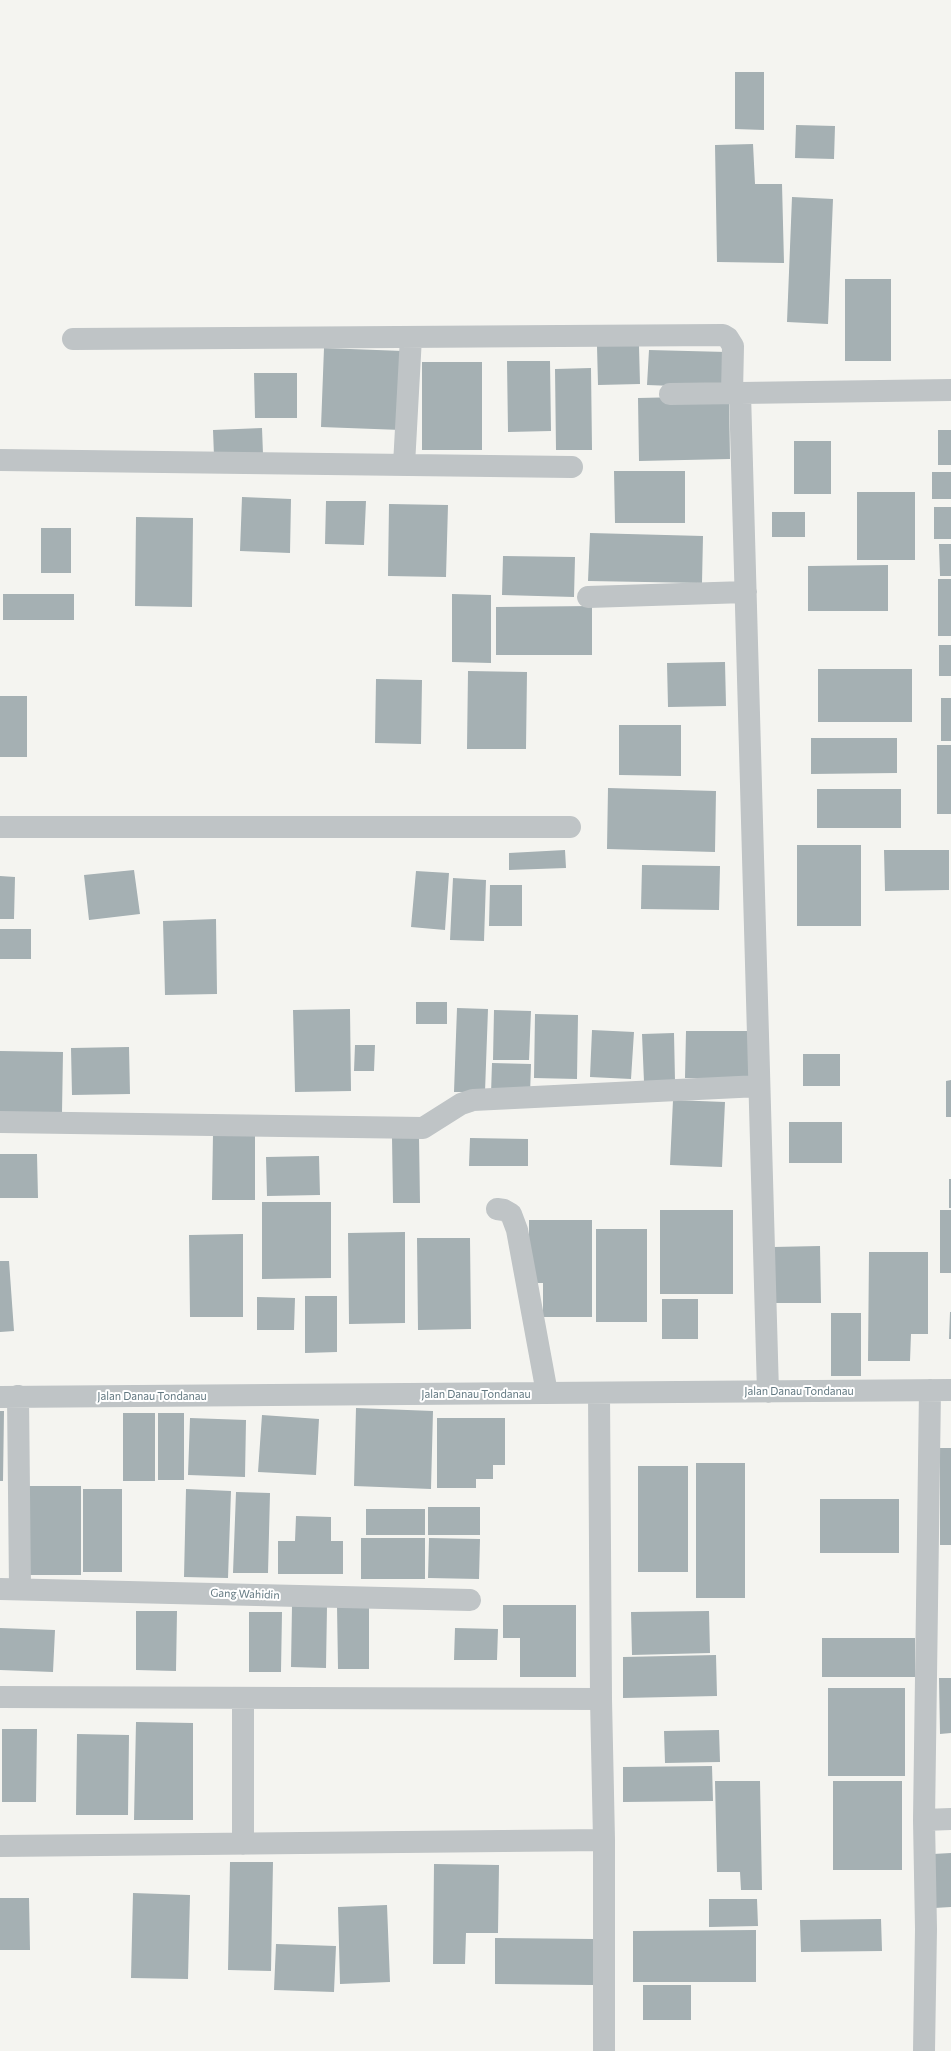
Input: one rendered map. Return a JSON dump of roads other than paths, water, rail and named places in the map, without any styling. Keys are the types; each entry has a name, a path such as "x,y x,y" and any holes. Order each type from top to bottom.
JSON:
{"street":[{"path":"73,339 723,335 728,338 733,346 746,592 768,1392"},
{"path":"404,465 411,337"},
{"path":"670,394 951,390"},
{"path":"0,460 572,467"},
{"path":"588,596 746,592"},
{"path":"0,827 570,827"},
{"path":"0,1122 424,1128 461,1104 473,1100 760,1086"},
{"path":"497,1209 504,1210 511,1214 517,1230 547,1393"},
{"path":"924,2051 926,1929 924,1820 940,1390"},
{"name":"Jalan Danau Tondanau","path":"9,1397 940,1390"},
{"path":"599,1393 601,1699 604,1840 604,2051"},
{"name":"Gang Wahidin","path":"9,1397 10,1589 470,1600"},
{"path":"0,1697 601,1699"},
{"path":"243,1698 243,1844"},
{"path":"924,1820 951,1819"},
{"path":"0,1846 604,1840"}]}
